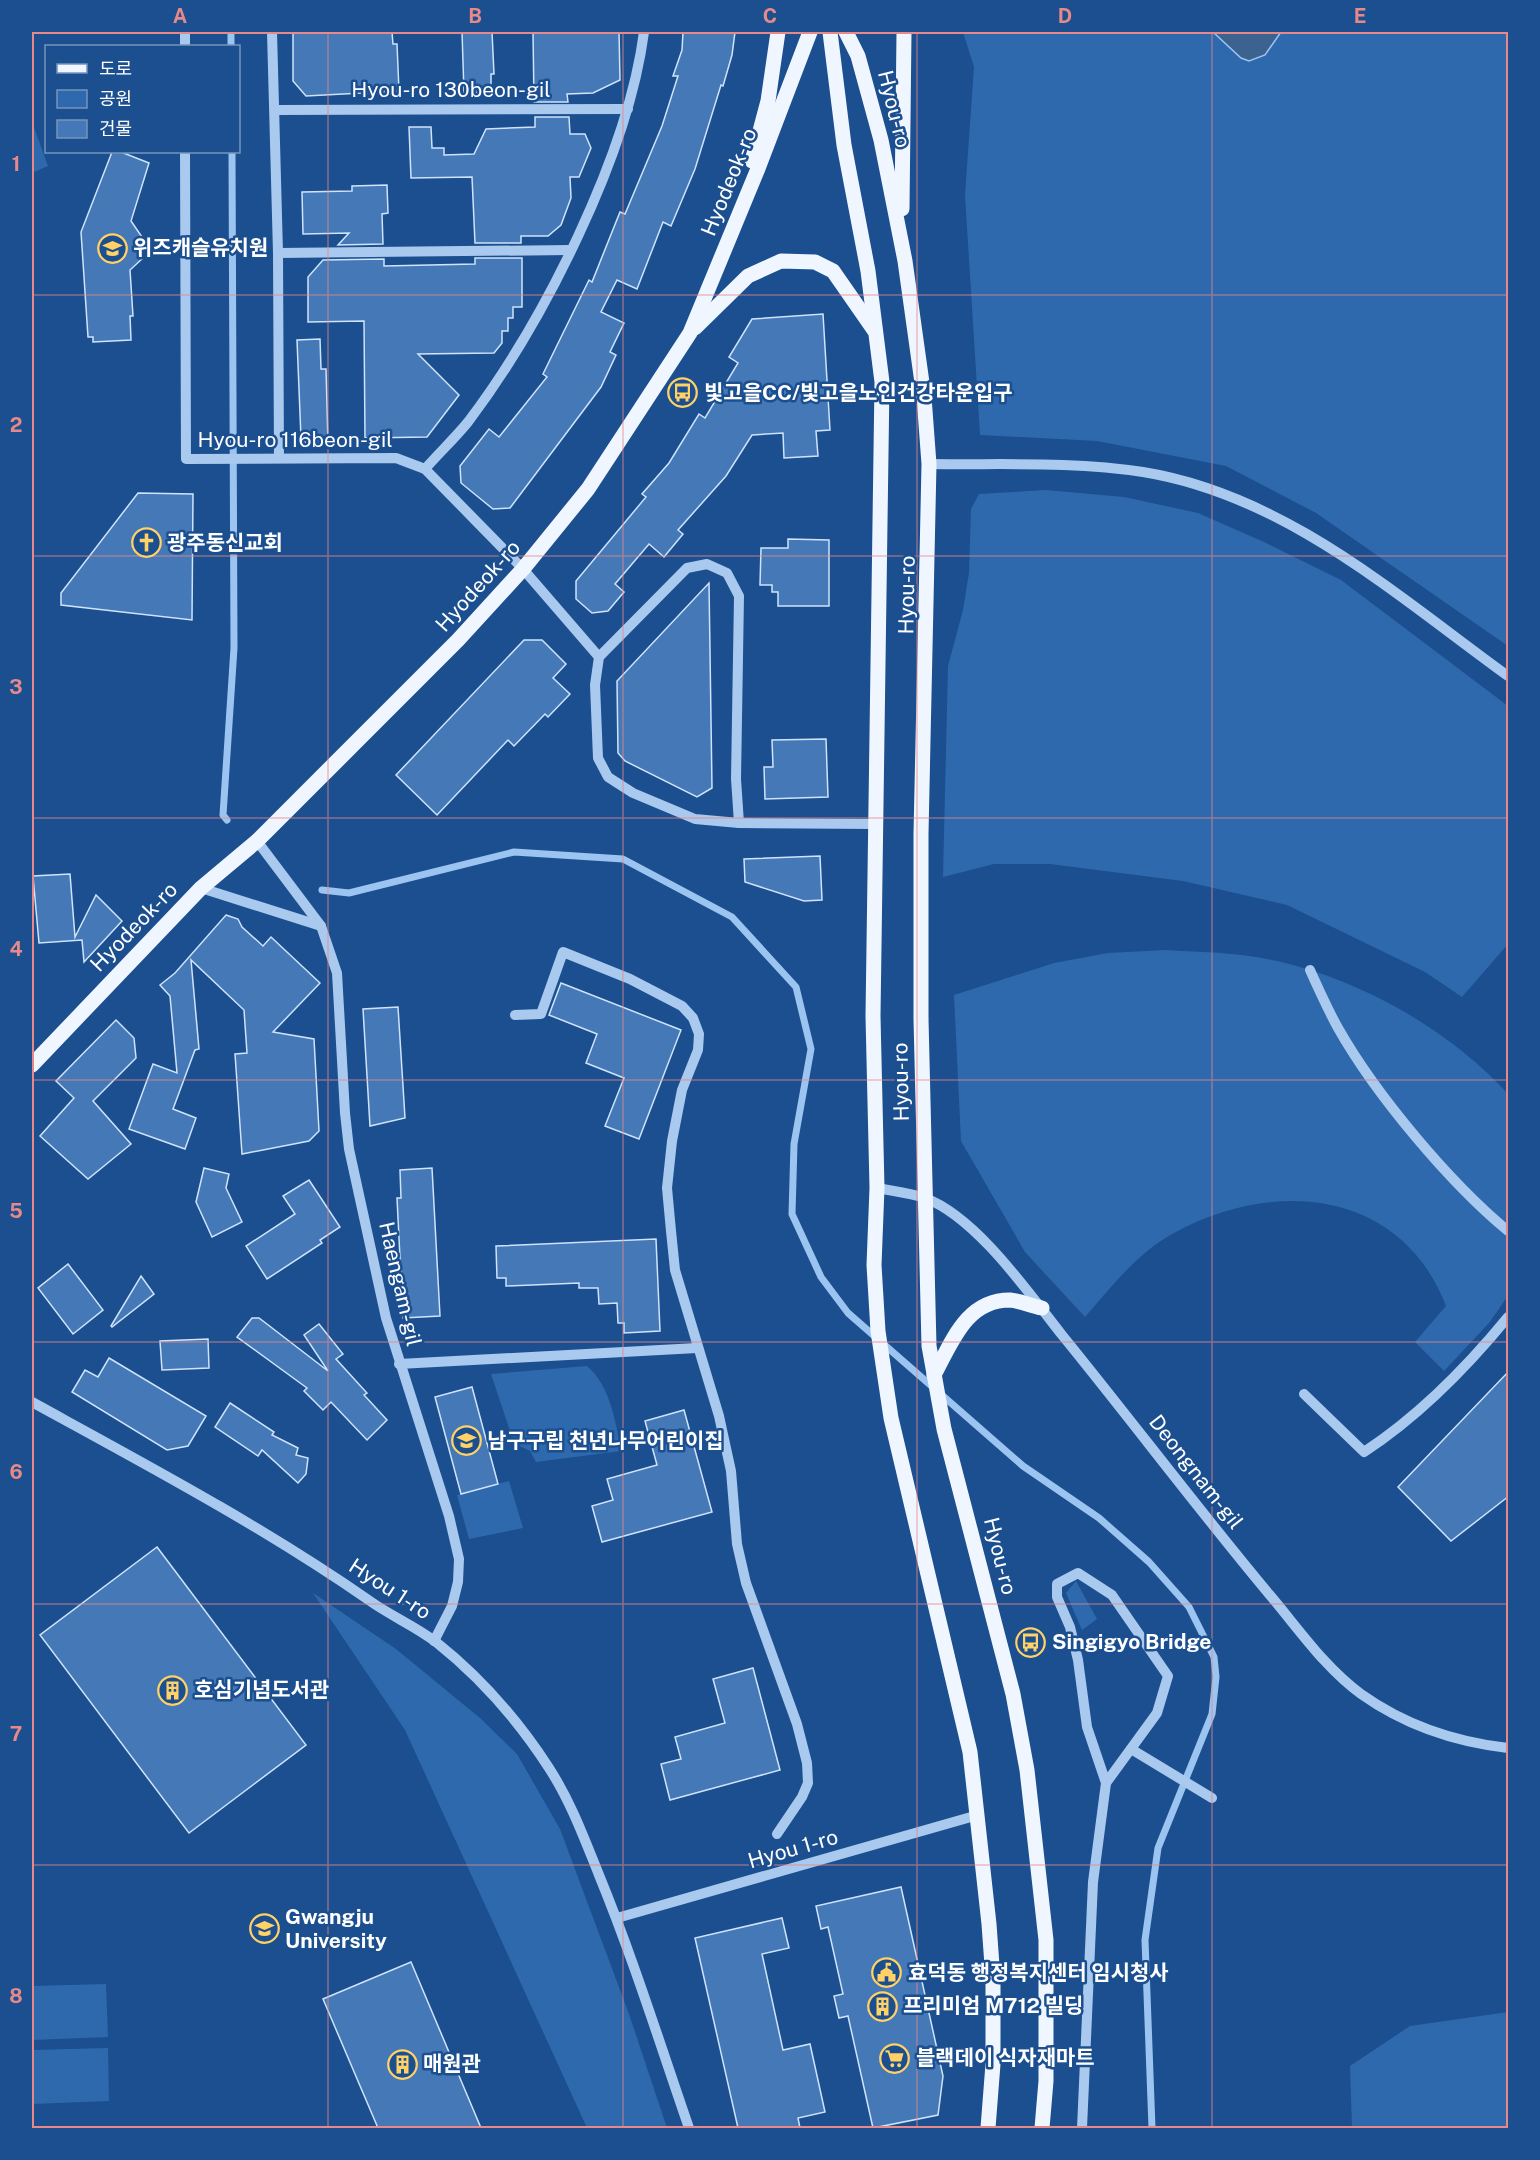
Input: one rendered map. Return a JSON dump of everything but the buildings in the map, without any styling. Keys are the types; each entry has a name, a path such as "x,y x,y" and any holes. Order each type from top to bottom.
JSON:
{"main road":[{"path":"738,212 768,100 778,32"},
{"name":"Hyodeok-ro","path":"32,1065 201,888 257,841 458,640 523,569 588,489 690,333 738,212 757,171 810,32"},
{"name":"Hyou-ro","path":"831,32 844,145 868,271 882,382 873,1016 876,1188 874,1264 878,1331 891,1418 957,1689 970,1752 993,1979 993,2064 988,2128"},
{"name":"Hyou-ro","path":"846,32 858,56 881,140 901,242 916,333 929,465 921,834 921,1076 929,1346 944,1429 1013,1694 1038,1855 1046,1940 1048,2005 1042,2128"},
{"path":"901,242 904,32"},
{"path":"690,333 748,276 781,261 815,262 833,270 876,332"},
{"path":"934,1375 960,1325 981,1306 1011,1300 1041,1308"}],"street":[{"path":"272,32 278,253 279,458"},
{"path":"425,469 468,422 531,326 570,250 628,109 644,32"},
{"name":"Hyou-ro 130beon-gil","path":"275,110 628,109"},
{"name":"Hyou-ro 116beon-gil","path":"185,153 186,459 396,458 425,469 523,569 599,657"},
{"path":"278,253 570,250"},
{"path":"929,465 1110,468 1145,473 1236,498 1284,519 1351,563 1509,676"},
{"path":"739,823 736,779 739,596 727,573 707,564 687,568 599,657 595,685 598,758 608,777 633,793 695,819 739,823 875,824"},
{"name":"Haengam-gil","path":"257,841 321,926 337,973 349,1149 399,1364 448,1516 459,1559 458,1582 452,1606 434,1641"},
{"path":"201,888 321,926"},
{"path":"515,1015 541,1014 563,952 653,990 682,1006 693,1018 699,1034 698,1050 682,1089 672,1141 667,1188 675,1270 719,1416 728,1460 737,1544 746,1583 797,1724 807,1763 808,1783 802,1797 777,1834"},
{"path":"1310,970 1338,1028 1374,1082 1437,1160 1491,1217 1509,1231"},
{"name":"Deongnam-gil","path":"876,1188 925,1198 954,1214 977,1233 1041,1308 1229,1546 1329,1665 1360,1693 1425,1730 1459,1741 1509,1748"},
{"path":"1304,1394 1364,1452 1396,1431 1481,1350 1509,1317"},
{"path":"399,1364 697,1348"},
{"name":"Hyou 1-ro","path":"32,1402 224,1507 434,1641 488,1689 512,1717 550,1769 577,1818 617,1918 689,2128"},
{"path":"1082,2128 1093,1882 1106,1784 1087,1727 1085,1696 1070,1627 1057,1597 1057,1584 1078,1573 1112,1595 1168,1676 1156,1713 1106,1784"},
{"path":"1131,1749 1212,1798"},
{"name":"Hyou 1-ro","path":"617,1918 978,1815"}],"green space":[{"path":"963,32 1508,32 1508,646 1316,513 1226,466 1097,441 980,435 965,195 974,67"},
{"path":"32,122 48,166 32,173"},
{"path":"1046,490 1124,497 1198,513 1264,542 1341,580 1508,706 1508,944 1462,997 1425,972 1287,905 1183,881 1050,864 994,864 943,877 948,666 963,610 969,573 971,509 979,494"},
{"path":"1166,950 1249,956 1320,973 1355,987 1423,1023 1483,1069 1508,1094 1508,1296 1489,1323 1444,1371 1415,1342 1446,1306 1425,1267 1399,1238 1367,1217 1331,1205 1292,1201 1252,1205 1213,1216 1174,1233 1137,1260 1085,1317 1025,1252 961,1141 954,995 1054,963 1108,953"},
{"path":"587,1366 595,1374 607,1394 621,1451 536,1462 530,1451 514,1443 491,1374"},
{"path":"509,1481 523,1528 469,1539 457,1495"},
{"path":"1076,1581 1097,1619 1082,1630 1066,1593"},
{"path":"313,1593 396,1649 480,1718 517,1754 560,1829 629,2014 667,2128 587,2128 405,1730"},
{"path":"106,1984 108,2037 32,2040 32,1986"},
{"path":"1508,2012 1508,2128 1352,2128 1350,2066 1410,2026"},
{"path":"108,2048 109,2101 32,2104 32,2050"}],"shaded area":[{"path":"1213,32 1281,32 1265,55 1249,61 1241,58"}],"waterway":[{"path":"231,32 231,45"},
{"path":"227,820 223,815 234,648 232,153"},
{"path":"322,890 349,893 514,852 623,859 732,917 796,987 811,1049 794,1144 792,1214 821,1277 848,1313 1023,1466 1099,1518 1149,1562 1189,1607 1214,1657 1216,1677 1212,1714 1158,1848 1145,1940 1152,2128"}],"place":[{"name":"위즈캐슬유치원","path":"112,248"},
{"name":"빛고을CC/빛고을노인건강타운입구","path":"683,393"},
{"name":"광주동신교회","path":"146,543"},
{"name":"남구구립 천년나무어린이집","path":"466,1441"},
{"name":"Singigyo Bridge","path":"1031,1642"},
{"name":"호심기념도서관","path":"173,1690"},
{"name":"Gwangju University","path":"264,1929"},
{"name":"효덕동 행정복지센터 임시청사","path":"887,1973"},
{"name":"프리미엄 M712 빌딩","path":"882,2006"},
{"name":"블랙데이 식자재마트","path":"895,2058"},
{"name":"매원관","path":"402,2064"}]}
